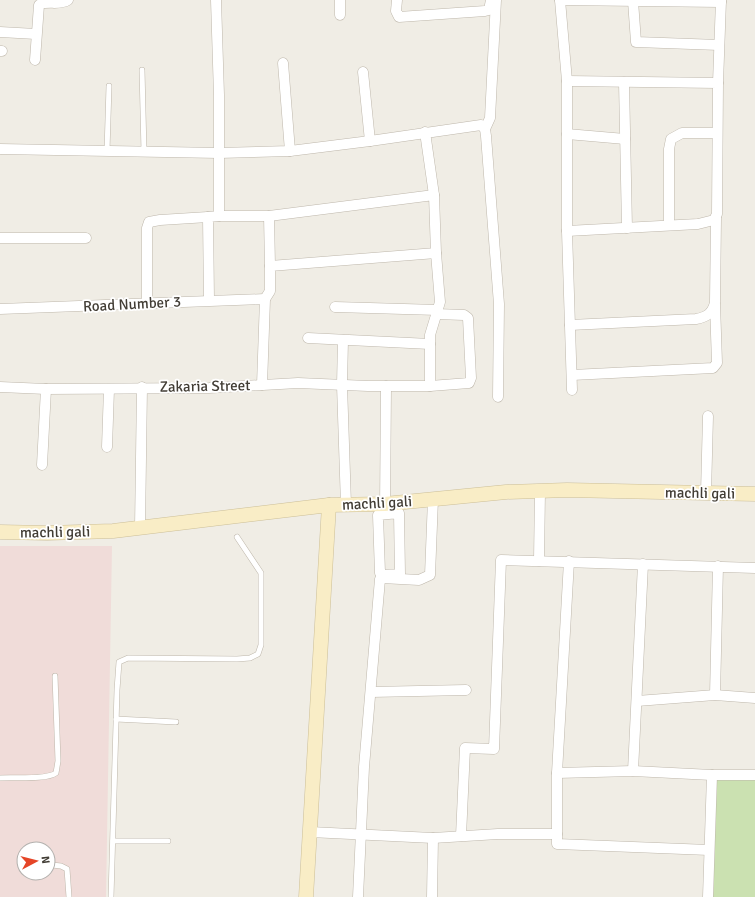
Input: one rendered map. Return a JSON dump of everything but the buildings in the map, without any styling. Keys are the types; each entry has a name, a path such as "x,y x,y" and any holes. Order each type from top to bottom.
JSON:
{"street":[{"path":"35,60 39,5 43,3 62,3 68,0"},
{"path":"216,0 219,95 219,216"},
{"path":"340,0 340,15"},
{"path":"397,0 396,11 399,17 486,11 489,10 490,0"},
{"path":"496,0 490,118 485,129 499,304 498,397"},
{"path":"572,374 713,368 717,363 715,302 717,133 721,1 560,0 567,81 567,231 572,390"},
{"path":"633,1 636,42 719,45"},
{"path":"0,32 36,34"},
{"path":"283,63 290,151"},
{"path":"363,72 370,141"},
{"path":"567,81 718,83"},
{"path":"624,82 627,228"},
{"path":"0,149 219,153 290,151 370,141 477,124 483,126 485,129"},
{"path":"425,132 434,195 436,253 440,298 431,328 430,386"},
{"path":"669,225 669,149 671,139 682,133 717,133"},
{"path":"567,134 625,139"},
{"path":"147,303 147,228 150,222 219,216 269,216 434,195"},
{"path":"262,385 264,299 270,291 269,216"},
{"path":"208,217 209,300"},
{"path":"567,231 706,223 711,222 716,218"},
{"path":"0,238 86,238"},
{"path":"270,266 436,253"},
{"name":"Road Number 3","path":"0,309 264,299"},
{"path":"570,325 696,319 708,316 714,308 715,302"},
{"path":"335,307 437,312"},
{"name":"Zakaria Street","path":"0,388 209,388 298,384 430,386 469,383 471,378 468,318 464,315 437,312"},
{"path":"308,338 430,344"},
{"path":"343,340 342,385 346,505"},
{"path":"386,386 385,509 378,515 380,574 385,576 419,580 430,576 434,499"},
{"path":"140,528 142,387"},
{"path":"42,465 46,389"},
{"path":"107,447 109,389"},
{"path":"706,493 708,416"},
{"name":"machli gali","path":"0,532 54,533 113,531 329,506 346,505 385,509 434,499 506,492 567,490 755,494"},
{"path":"539,560 540,491"},
{"path":"306,897 329,506"},
{"path":"358,897 364,767 380,579 385,576 400,574 400,515 385,509"},
{"path":"461,836 465,748 494,749 501,560 755,568"},
{"path":"569,561 557,773 557,844 709,850"},
{"path":"632,771 637,701 643,564"},
{"path":"715,695 718,566"},
{"path":"371,692 466,690"},
{"path":"637,701 715,695 755,698"},
{"path":"557,773 632,771 712,775 755,775"},
{"path":"708,897 712,775"},
{"path":"310,832 433,838 557,834"},
{"path":"432,897 433,838"}],"lane":[{"path":"142,70 144,152"},
{"path":"107,151 109,86"},
{"path":"111,897 119,662 121,659 128,658 237,659 250,658 258,654 262,644 261,573 237,537"},
{"path":"0,778 45,776 56,773 58,761 55,676"},
{"path":"116,719 176,722"},
{"path":"113,841 168,841"},
{"path":"56,865 64,866 67,869 69,897"}],"shaded area":[{"path":"0,546 112,546 106,897 0,897"}],"green space":[{"path":"715,779 755,779 755,897 713,897"}]}
